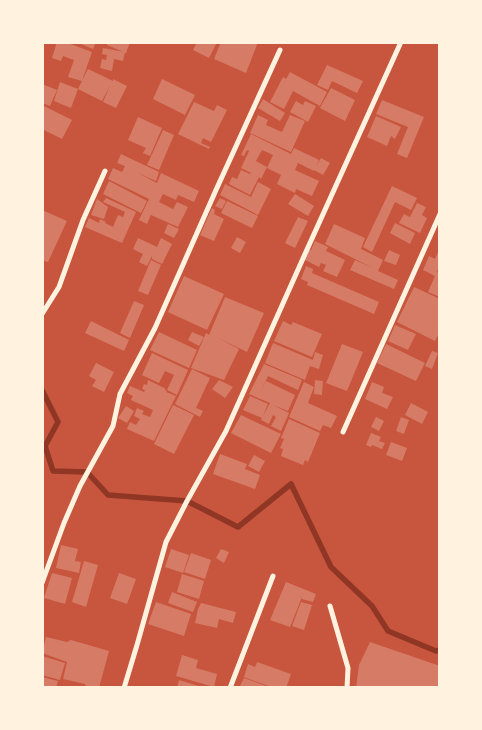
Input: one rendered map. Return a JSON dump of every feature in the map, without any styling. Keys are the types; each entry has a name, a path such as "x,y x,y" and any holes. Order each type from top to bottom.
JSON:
{"street":[{"path":"124,688 166,542 226,431 401,42"},
{"path":"42,583 80,486 113,426 120,394 155,328 280,50"},
{"path":"42,314 60,287 83,220 105,170"},
{"path":"343,432 440,214"},
{"path":"230,688 272,576"},
{"path":"330,606 348,668 347,688"}],"building":[{"path":"57,42 65,42 92,52 82,81 68,77 74,60 63,56 61,61 52,58"},
{"path":"76,42 96,42 93,49"},
{"path":"108,42 130,42 126,53 107,45"},
{"path":"193,42 217,42 209,58 193,50 196,44"},
{"path":"221,42 258,42 246,73 214,59"},
{"path":"103,48 125,52 123,61 114,59 112,71 100,68 102,59 106,60 107,55 102,54"},
{"path":"327,65 363,81 357,93 332,81 328,90 317,85"},
{"path":"88,69 127,86 116,108 103,102 110,86 102,101 78,89"},
{"path":"290,72 327,92 320,106 293,91 284,109 270,102 283,77 286,79"},
{"path":"162,79 195,95 185,115 153,99"},
{"path":"60,82 78,89 71,108 54,101"},
{"path":"42,84 57,90 50,106 42,103"},
{"path":"331,88 355,100 345,121 320,108"},
{"path":"263,99 285,113 280,121 258,108"},
{"path":"382,100 424,117 407,158 397,154 408,127 376,114"},
{"path":"296,101 303,105 305,101 316,106 308,122 290,112"},
{"path":"194,102 214,111 217,105 227,110 211,142 203,138 201,143 210,147 209,149 178,134"},
{"path":"42,105 72,120 62,139 42,129"},
{"path":"258,115 268,120 266,125 282,132 290,115 305,121 291,152 250,133"},
{"path":"376,116 401,127 395,139 391,136 387,146 367,137"},
{"path":"138,117 162,128 150,156 143,153 146,148 128,140"},
{"path":"163,130 174,135 159,170 147,165"},
{"path":"251,134 291,154 294,148 319,160 314,171 298,163 295,170 319,181 312,196 296,189 295,193 277,184 281,175 267,168 273,155 262,150 256,161 267,167 261,179 259,177 250,195 229,184 232,177 237,179 241,170 251,173 241,168 249,151 247,150 244,156 241,155"},
{"path":"121,154 159,172 156,181 138,173 157,183 161,173 199,191 194,202 178,195 176,200 163,194 159,202 173,209 177,202 188,207 178,227 151,215 147,224 139,220 149,199 108,179 113,168 122,172 125,166 117,163"},
{"path":"321,158 330,163 323,175 314,170"},
{"path":"109,181 147,201 141,213 103,194"},
{"path":"258,182 271,189 258,215 220,195 225,184 251,197"},
{"path":"392,186 417,198 411,210 395,202 372,252 363,247"},
{"path":"295,194 314,206 308,216 288,204"},
{"path":"106,198 136,212 122,243 85,227 89,218 99,223 100,219 113,227 118,215 123,217 125,212 103,202"},
{"path":"220,198 226,201 222,209 215,206"},
{"path":"97,199 108,207 104,219 91,215"},
{"path":"227,201 258,216 252,228 221,213"},
{"path":"417,203 426,207 422,215 427,218 420,233 399,223 404,214 410,217"},
{"path":"212,208 215,210 214,214 224,219 214,241 200,235"},
{"path":"42,210 67,221 48,262 42,260"},
{"path":"298,217 308,221 295,248 285,243"},
{"path":"395,223 415,233 410,244 390,233"},
{"path":"168,224 179,229 174,238 164,233"},
{"path":"334,224 365,238 361,249 383,260 378,271 398,280 394,289 350,270 355,260 373,268 325,244"},
{"path":"237,237 246,242 240,253 231,248"},
{"path":"138,238 157,247 161,238 172,244 162,264 152,259 152,256 147,266 139,262 143,254 133,249"},
{"path":"315,241 328,247 326,251 345,260 337,277 323,271 326,265 321,263 319,267 303,259 308,249 311,250"},
{"path":"389,250 400,255 396,265 384,261"},
{"path":"438,252 440,253 440,265 437,272 440,274 440,297 428,292 435,276 423,270 429,256 435,259"},
{"path":"151,260 161,265 148,295 138,291"},
{"path":"306,266 313,269 312,273 379,302 374,314 307,285 308,282 301,279"},
{"path":"184,276 224,294 207,330 168,312"},
{"path":"414,287 440,299 440,331 435,341 397,322"},
{"path":"225,297 264,313 247,352 216,337 239,349 224,380 191,368 206,333 209,335"},
{"path":"134,301 144,305 130,338 120,333"},
{"path":"91,321 129,340 124,351 85,333"},
{"path":"283,321 291,325 293,322 322,334 312,357 274,341"},
{"path":"395,325 416,334 408,350 388,341"},
{"path":"159,332 197,350 189,368 150,350"},
{"path":"192,332 204,337 199,346 188,340"},
{"path":"273,343 313,360 315,352 323,355 319,369 310,366 305,380 265,363"},
{"path":"342,344 363,352 347,391 326,383"},
{"path":"386,344 425,363 416,381 377,363"},
{"path":"432,351 438,353 432,369 425,366"},
{"path":"152,353 188,370 177,395 167,390 174,375 165,371 159,383 142,375"},
{"path":"96,363 114,372 104,392 92,386 96,380 89,376"},
{"path":"264,364 302,380 298,390 268,376 259,395 266,381 295,395 288,411 273,405 289,413 281,431 271,426 276,417 273,415 269,424 261,420 262,418 243,410 250,396 268,404 263,416 270,403 249,394"},
{"path":"192,369 210,378 196,408 203,411 200,417 175,404"},
{"path":"148,380 176,396 154,441 127,429 130,422 136,425 140,419 134,416 137,408 144,411 142,414 150,417 153,410 131,400 133,396 127,393 130,386 144,392 145,390 142,389 144,384 147,385"},
{"path":"219,380 233,387 225,398 212,389"},
{"path":"315,380 323,381 322,395 314,394"},
{"path":"304,382 314,387 308,403 337,416 331,428 323,425 320,431 289,417"},
{"path":"372,382 384,387 382,393 393,397 387,409 365,399"},
{"path":"411,403 428,412 422,424 405,415"},
{"path":"173,405 194,415 174,454 154,444"},
{"path":"126,406 134,411 127,423 118,418"},
{"path":"241,415 281,434 271,453 231,433"},
{"path":"376,417 384,421 379,431 371,427"},
{"path":"401,417 409,420 404,434 396,431"},
{"path":"289,419 320,433 308,462 305,460 303,465 281,456 283,449 280,448 284,439 281,438"},
{"path":"371,433 381,437 379,441 385,443 382,449 366,445"},
{"path":"391,442 407,448 402,461 386,455"},
{"path":"220,454 247,464 245,469 260,475 255,489 213,474"},
{"path":"254,455 265,461 259,472 248,466"},
{"path":"61,545 78,549 75,561 81,562 79,573 56,568"},
{"path":"171,549 189,555 183,573 165,567"},
{"path":"221,549 229,552 224,563 216,558"},
{"path":"191,553 211,560 205,579 184,572"},
{"path":"84,561 98,565 86,607 72,602"},
{"path":"52,573 72,578 65,604 44,598"},
{"path":"119,573 136,579 127,604 110,598"},
{"path":"182,574 204,581 199,599 177,592"},
{"path":"286,582 316,594 313,602 302,599 302,597 290,627 270,620"},
{"path":"172,592 197,602 193,612 168,603"},
{"path":"156,602 191,614 184,636 148,624"},
{"path":"301,602 312,605 304,630 292,626"},
{"path":"201,603 236,612 233,623 219,619 217,628 195,623"},
{"path":"46,637 67,642 71,640 109,651 99,688 86,688 85,684 63,679 67,662 42,653"},
{"path":"370,642 440,666 440,683 437,688 356,688 359,665"},
{"path":"182,655 198,660 196,668 217,674 214,687 176,676"},
{"path":"42,656 65,663 60,680 42,675"},
{"path":"257,662 291,674 286,688 274,688 244,677 248,664 255,667"},
{"path":"42,677 58,681 56,688 42,688"},
{"path":"244,678 269,687 269,688 239,688"},
{"path":"179,680 202,687 202,688 177,688"}],"waterway":[{"path":"42,390 58,422 45,446 53,471 87,472 108,495 187,501 238,527 291,484 331,567 372,606 388,631 436,651 440,650"}]}
